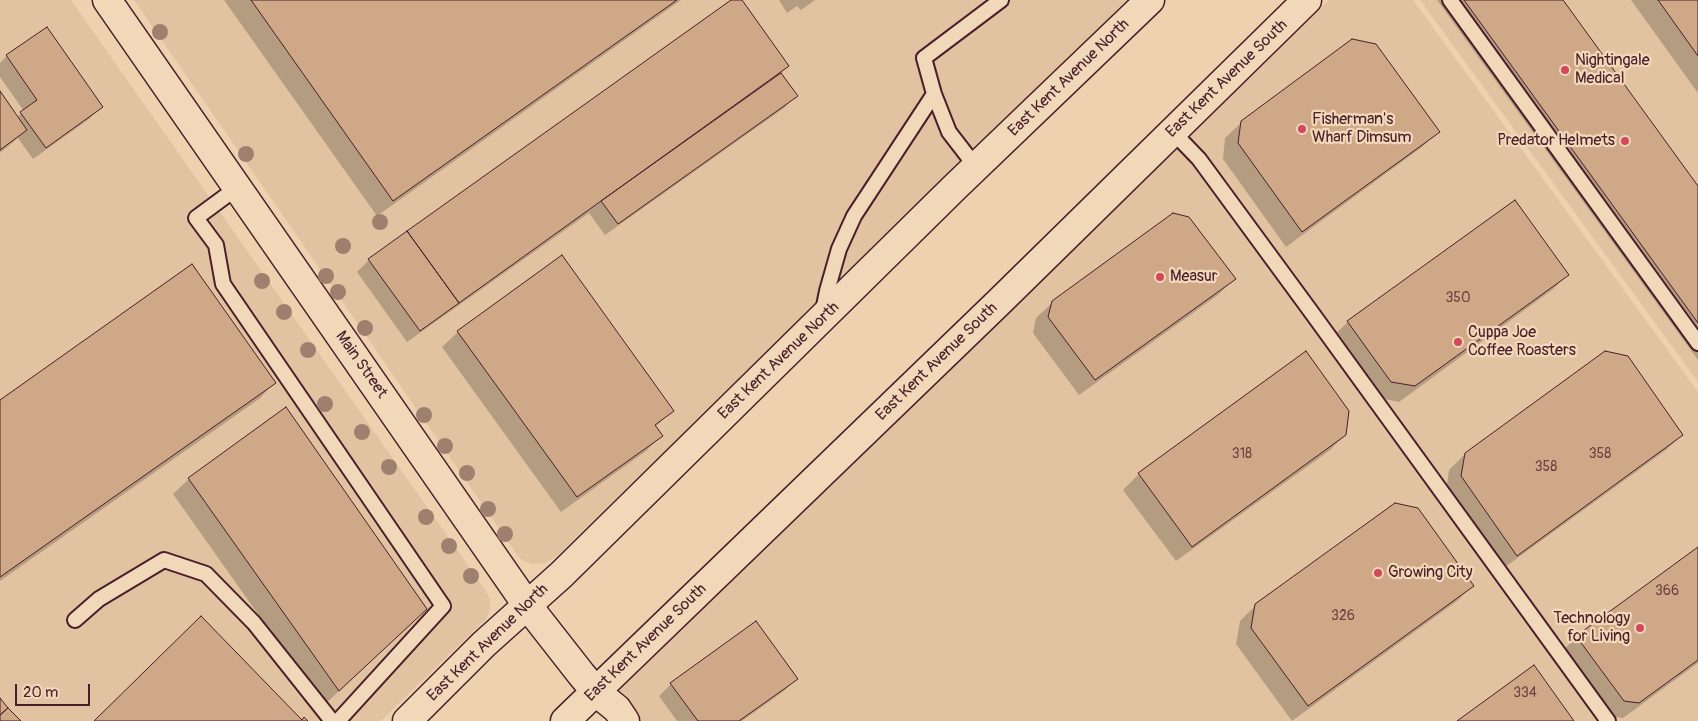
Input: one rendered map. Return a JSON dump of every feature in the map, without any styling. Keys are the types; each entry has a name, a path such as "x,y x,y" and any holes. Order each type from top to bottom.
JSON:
{"street":[{"name":"Main Street","path":"106,0 238,187 527,605 596,692 616,709 625,721"},
{"name":"East Kent Avenue North","path":"407,721 484,644 568,568 976,166 1150,0"},
{"name":"East Kent Avenue South","path":"565,721 1307,0"}],"lane":[{"path":"976,166 949,132 934,94 924,58 1000,0"},
{"path":"1450,0 1698,343"},
{"path":"821,319 839,249 854,216 934,94"},
{"path":"1173,132 1199,159 1608,721"},
{"path":"238,187 196,218 216,244 223,284 442,606 338,721"},
{"path":"75,620 100,599 164,560 206,574 254,623 332,721"}],"shaded area":[{"path":"0,0 71,0 486,591 490,600 490,610 486,619 381,721 0,721"},
{"path":"134,0 1127,0 558,555 546,563 533,564 523,561 518,556"},
{"path":"1329,0 1413,0 1698,392 1698,721 638,721 615,689 995,326"},
{"path":"1420,0 1698,0 1698,382"}],"building":[{"path":"251,0 677,0 393,201"},
{"path":"731,0 742,0 789,66 459,303 407,231"},
{"path":"1464,0 1563,0 1698,186 1698,323"},
{"path":"1658,0 1698,0 1698,56"},
{"path":"47,27 103,107 46,148 20,112 37,100 6,55"},
{"path":"1352,39 1376,44 1440,132 1302,232 1238,143 1241,121"},
{"path":"781,73 798,96 618,224 601,201"},
{"path":"0,91 27,130 0,150"},
{"path":"1515,200 1569,275 1415,386 1391,382 1347,321"},
{"path":"1173,213 1189,217 1236,279 1095,380 1048,317 1052,301"},
{"path":"407,231 459,303 420,331 368,259"},
{"path":"562,255 674,411 655,425 663,436 577,497 457,331"},
{"path":"192,264 276,383 0,577 0,400"},
{"path":"1306,351 1349,411 1346,435 1192,547 1138,473"},
{"path":"1605,351 1628,356 1683,435 1517,556 1461,476 1465,453"},
{"path":"286,407 427,609 339,691 188,478"},
{"path":"1395,503 1418,508 1474,586 1308,706 1251,628 1255,604"},
{"path":"1698,547 1698,660 1639,703 1624,701 1576,636"},
{"path":"201,616 302,720 304,717 308,721 94,721"},
{"path":"756,621 798,679 739,721 698,721 670,683"},
{"path":"1534,665 1574,721 1457,721"},
{"path":"0,698 8,708 0,715"},
{"path":"8,708 21,721 0,721 0,715"}],"place":[{"name":"Nightingale Medical","path":"1565,70"},
{"name":"Fisherman's Wharf Dimsum","path":"1302,129"},
{"name":"Predator Helmets","path":"1625,141"},
{"name":"Measur","path":"1160,277"},
{"name":"Cuppa Joe Coffee Roasters","path":"1458,342"},
{"name":"Growing City","path":"1378,573"},
{"name":"Technology for Living","path":"1640,628"}]}
